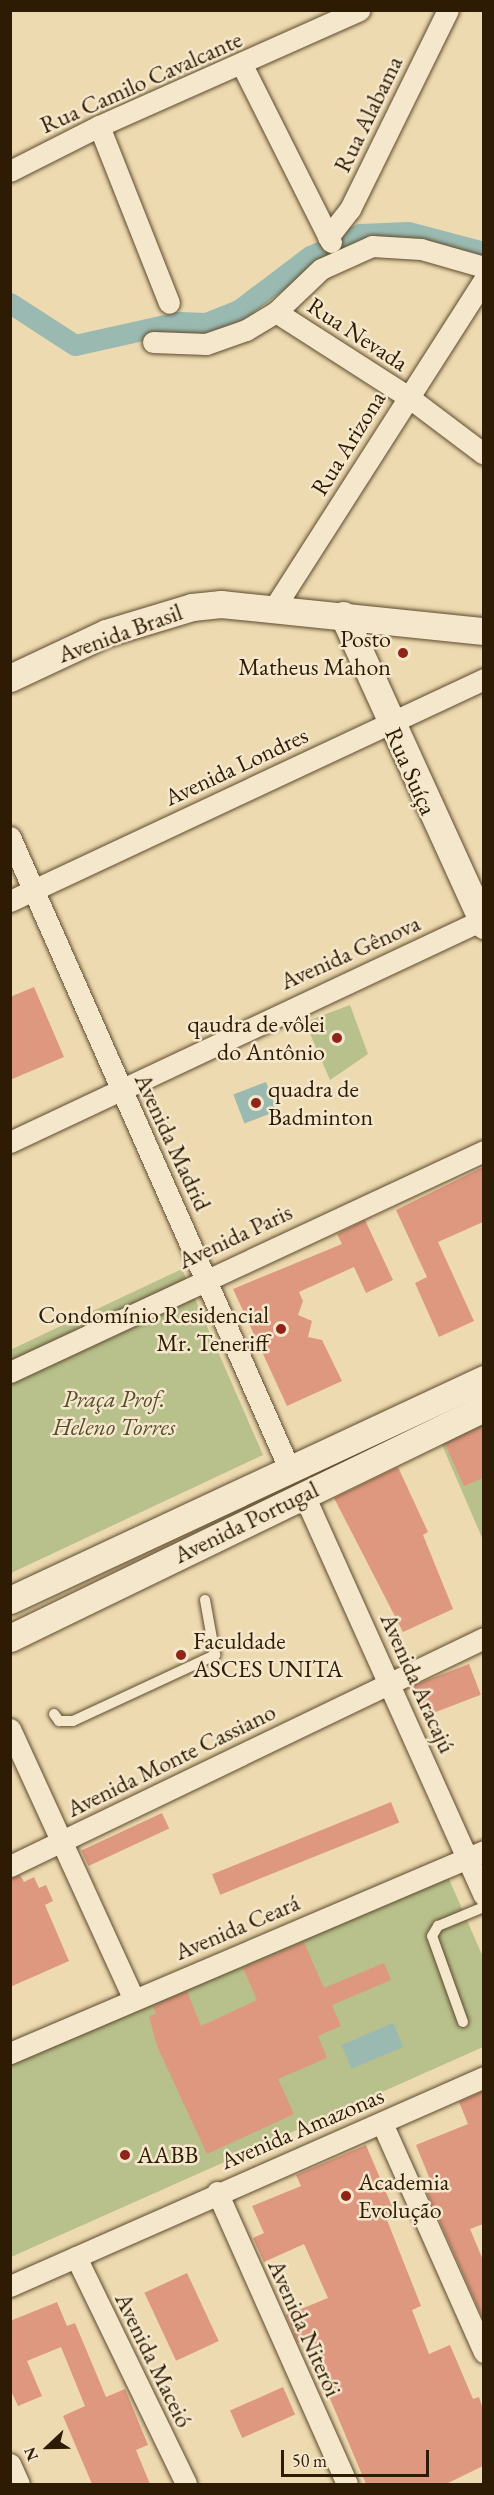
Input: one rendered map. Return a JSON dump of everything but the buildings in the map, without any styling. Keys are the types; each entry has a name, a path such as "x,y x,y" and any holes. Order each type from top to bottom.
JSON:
{"street":[{"name":"Rua Camilo Cavalcante","path":"10,171 99,126 242,65 359,10"},
{"name":"Rua Alabama","path":"242,65 330,239 350,209 448,10"},
{"path":"99,126 169,303"},
{"name":"Rua Nevada","path":"483,267 421,249 372,246 321,269 276,312 407,396 483,454"},
{"name":"Rua Arizona","path":"276,605 483,279"},
{"path":"153,342 206,344 276,312"},
{"name":"Avenida Brasil","path":"10,678 106,633 192,607 276,605 483,631"},
{"name":"Rua Suíça","path":"343,615 389,723 483,921"},
{"name":"Avenida Londres","path":"10,901 483,679"},
{"name":"Avenida Madrid","path":"10,837 207,1277 289,1468"},
{"name":"Avenida Gênova","path":"10,1142 483,921"},
{"name":"Avenida Paris","path":"10,1372 207,1277 483,1151"},
{"name":"Avenida Portugal","path":"10,1600 483,1379"},
{"name":"Avenida Portugal","path":"10,1638 303,1493 483,1408"},
{"name":"Avenida Aracajú","path":"303,1493 389,1682 476,1854 483,1895"},
{"name":"Avenida Monte Cassiano","path":"10,1866 483,1638"},
{"path":"10,1730 64,1840 133,1998"},
{"name":"Avenida Ceará","path":"10,2053 133,1998 476,1854"},
{"name":"Avenida Amazonas","path":"10,2286 217,2192 382,2123 483,2077"},
{"path":"382,2123 483,2352"},
{"name":"Avenida Niterói","path":"217,2192 346,2484"},
{"name":"Avenida Maceió","path":"76,2257 186,2484"},
{"path":"10,2464 20,2484"}],"lane":[{"path":"54,1714 59,1721 73,1721 215,1655 205,1600"},
{"path":"463,2022 432,1936 438,1926 483,1907"}],"green space":[{"name":"qaudra de vôlei do Antônio","path":"350,1005 368,1054 330,1080 305,1022"},
{"name":"Praça Prof. Heleno Torres","path":"182,1269 263,1455 11,1573 10,1350"},
{"path":"483,1409 483,1540 436,1431"},
{"name":"AABB","path":"445,1870 483,1957 483,2047 11,2257 10,2053"}],"water":[{"name":"quadra de Badminton","path":"266,1082 277,1111 244,1123 233,1095"},
{"path":"393,2023 403,2047 352,2069 341,2045"}],"waterway":[{"path":"10,303 75,345 179,322 206,323 240,309 310,256 360,234 408,232 484,252"}],"place":[{"name":"Posto Matheus Mahon","path":"403,653"},
{"name":"qaudra de vôlei do Antônio","path":"337,1038"},
{"name":"quadra de Badminton","path":"256,1103"},
{"name":"Condomínio Residencial Mr. Teneriff","path":"281,1329"},
{"name":"Faculdade ASCES UNITA","path":"181,1655"},
{"name":"AABB","path":"125,2155"},
{"name":"Academia Evolução","path":"346,2196"}]}
